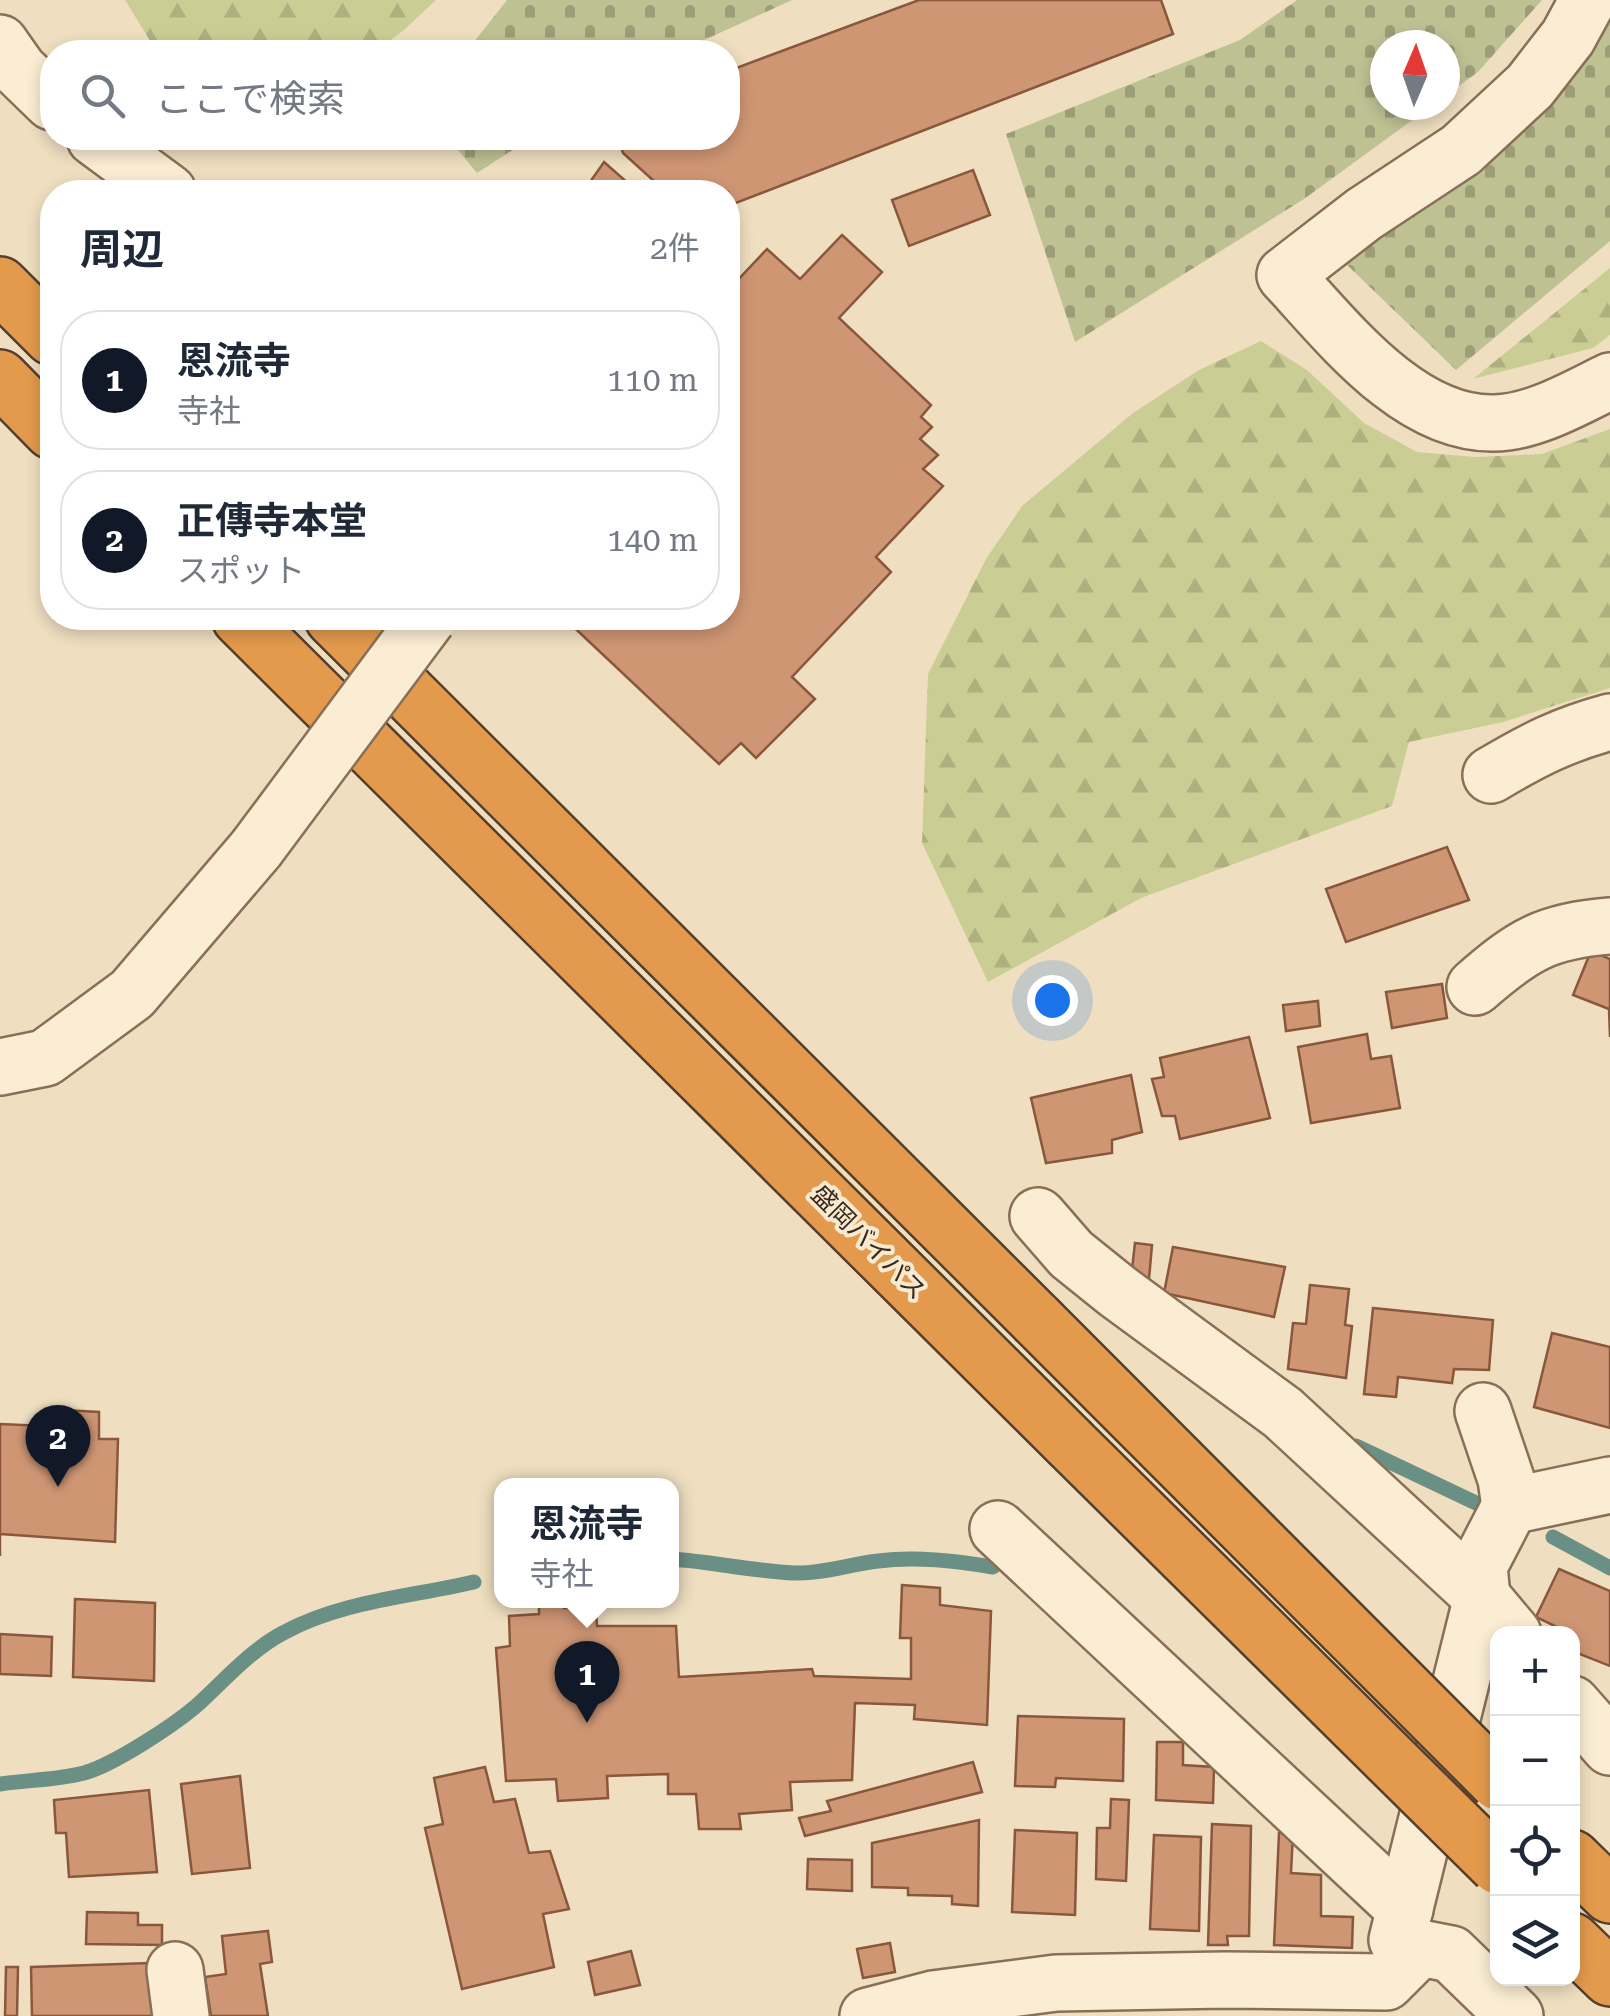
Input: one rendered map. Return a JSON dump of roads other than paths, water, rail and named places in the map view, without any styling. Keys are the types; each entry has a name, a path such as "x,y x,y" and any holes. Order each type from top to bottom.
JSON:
{"highway":[{"path":"0,285 40,325"},
{"path":"0,378 40,418"},
{"name":"盛岡バイパス","path":"252,630 1490,1858"},
{"path":"345,630 1490,1774"},
{"path":"1580,1866 1610,1895"},
{"path":"1580,1949 1610,1978"}],"street":[{"path":"1588,0 1568,37 1530,86 1461,150 1364,214 1284,275 1356,352 1417,402 1453,418 1495,424 1530,416 1566,404 1610,382"},
{"path":"0,44 40,90"},
{"path":"111,150 152,180"},
{"path":"0,1067 45,1058 132,994 256,849 419,630"},
{"path":"1491,776 1572,732 1610,722"},
{"path":"1475,986 1510,956 1533,943 1560,932 1610,926"},
{"path":"1038,1216 1071,1254 1116,1292 1283,1413 1497,1615"},
{"path":"1036,1319 1089,1286 1116,1292"},
{"path":"1382,1999 1405,1909 1497,1615 1478,1566 1510,1506 1506,1478 1482,1411"},
{"path":"1510,1506 1610,1485"},
{"path":"998,1529 1405,1909"},
{"path":"1580,1713 1610,1746"},
{"path":"1382,1999 1420,1948 1450,1954 1515,2016"},
{"path":"868,2016 933,1999 1056,1983 1225,1980 1382,1999"}],"waterway":[{"path":"1356,1446 1476,1503"},
{"path":"1553,1537 1610,1568"},
{"path":"679,1560 794,1573 907,1559 993,1567"},
{"path":"0,1784 74,1775 110,1762 185,1715 259,1649 306,1622 352,1607 474,1582"}],"place":[{"name":"正傳寺本堂","path":"58,1487"},
{"name":"恩流寺","path":"587,1723"}]}
